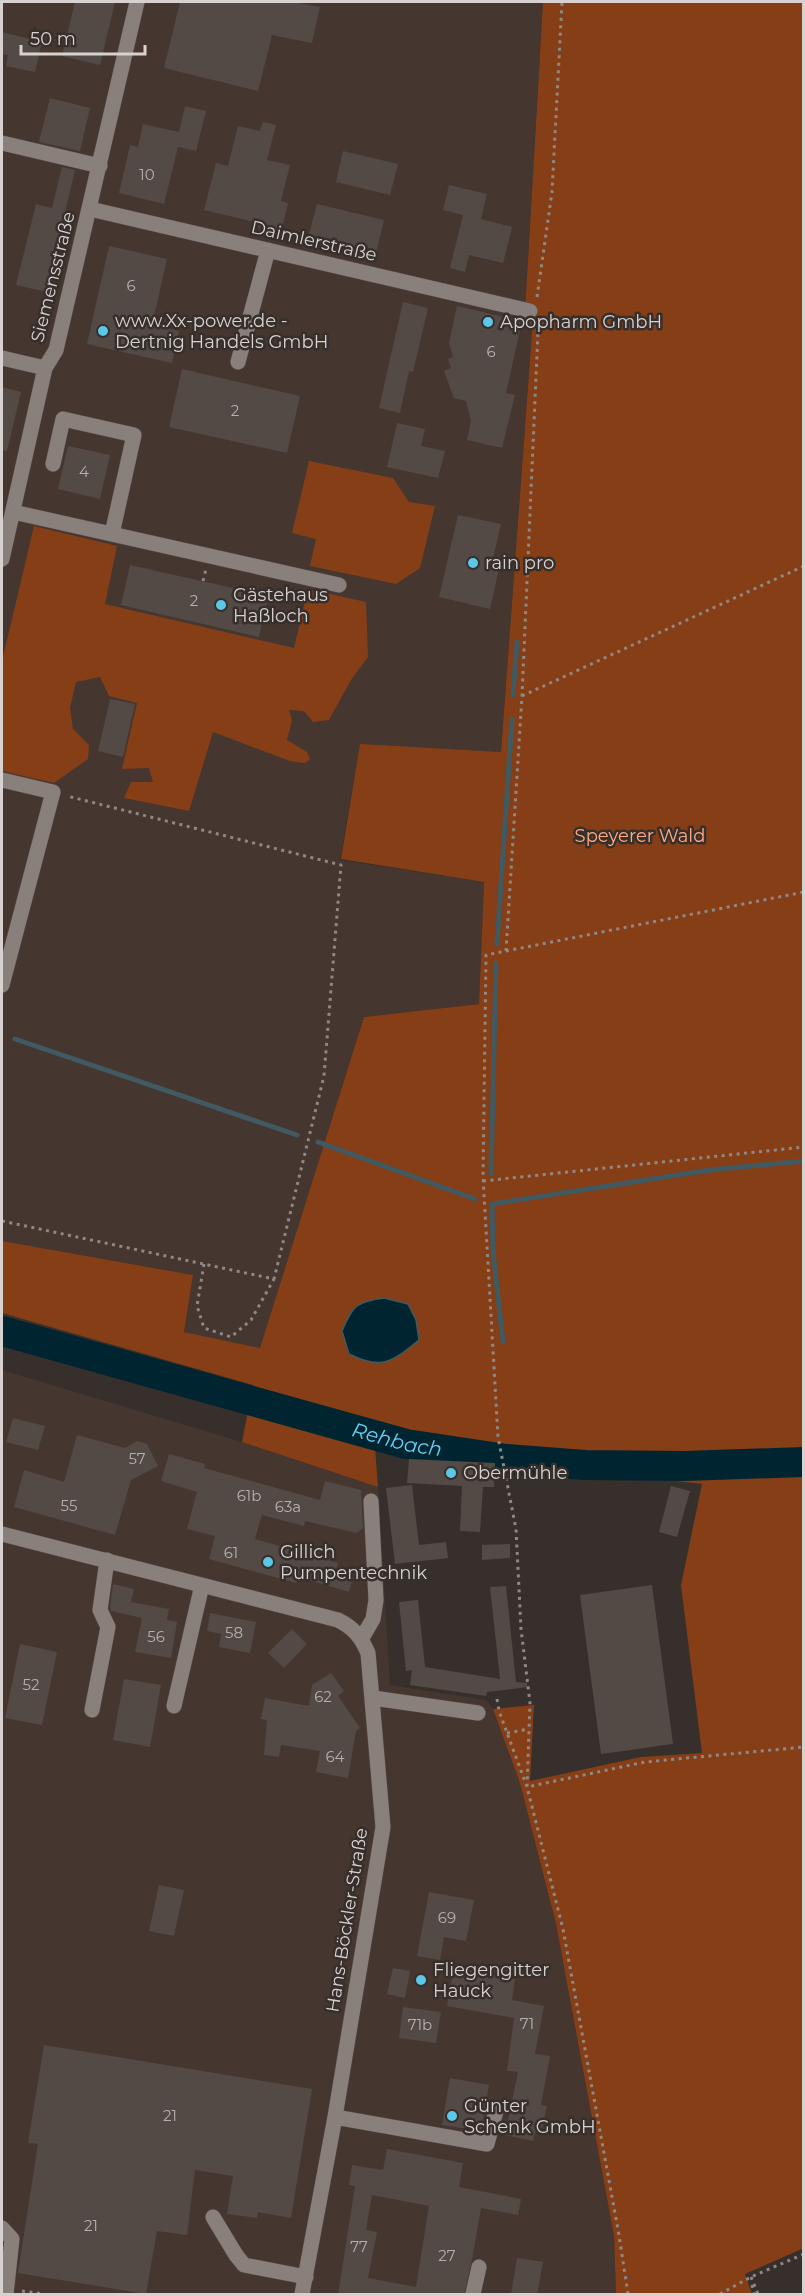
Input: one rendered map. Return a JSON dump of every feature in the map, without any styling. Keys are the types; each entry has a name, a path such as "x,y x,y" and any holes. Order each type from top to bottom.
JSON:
{"street":[{"name":"Siemensstraße","path":"2,559 45,368 56,350 137,2"},
{"path":"2,143 100,166"},
{"name":"Daimlerstraße","path":"90,209 530,311"},
{"path":"238,362 268,250"},
{"path":"2,358 45,368"},
{"path":"53,464 63,419 134,435 112,534"},
{"path":"13,512 339,585"},
{"path":"2,780 54,792 2,986"},
{"path":"2,1534 338,1620 352,1627 362,1638 373,1619 376,1600 371,1501"},
{"path":"92,1710 108,1627 100,1610 107,1560"},
{"path":"174,1706 202,1585"},
{"name":"Hans-Böckler-Straße","path":"302,2295 335,2117 383,1827 368,1653 362,1638"},
{"path":"373,1698 478,1713"},
{"path":"335,2117 487,2144 496,2111"},
{"path":"213,2217 244,2265 306,2277"},
{"path":"2,2228 12,2239 6,2295"},
{"path":"473,2295 479,2267"}],"path":[{"path":"507,951 522,696 538,331 530,311 536,305 552,192 562,2"},
{"path":"522,696 804,566"},
{"path":"54,792 341,865 324,1076 274,1279 250,1320 231,1337 204,1328 197,1306 204,1264"},
{"path":"527,1787 530,1703 521,1629 516,1528 500,1455 483,1181 486,955 804,892"},
{"path":"483,1181 804,1147"},
{"path":"2,1221 274,1279"},
{"path":"497,1699 499,1711 527,1787 563,1929 628,2295"},
{"path":"507,1733 529,1728"},
{"path":"527,1787 645,1762 804,1747"},
{"path":"720,2295 751,2277 804,2254"},
{"path":"751,2277 756,2295"}],"shaded area":[{"path":"2,2 543,2 525,312 532,332 501,752 360,745 340,860 484,882 479,1004 364,1017 260,1349 184,1332 193,1275 2,1241"},
{"path":"2,1370 242,1442 378,1487 390,1685 486,1700 493,1709 520,1783 556,1924 614,2236 616,2294 2,2294"}],"green space":[{"name":"Speyerer Wald","path":"543,2 803,2 804,2248 745,2274 752,2294 616,2294 614,2236 556,1924 520,1783 493,1709 534,1705 530,1781 641,1757 702,1753 681,1585 702,1484 375,1447 378,1487 242,1442 253,1385 2,1313 2,1241 193,1275 184,1332 260,1348 364,1017 479,1004 484,882 341,859 360,744 501,752 532,332 525,312"},
{"path":"309,461 393,478 409,502 435,506 420,568 396,584 310,566 316,539 292,533"},
{"path":"34,526 117,546 105,604 294,648 308,589 366,602 368,657 351,680 329,720 313,722 304,711 289,710 292,720 287,740 307,752 310,759 305,763 290,761 213,732 189,811 124,798 131,782 153,782 149,768 122,769 137,703 109,696 100,677 76,682 70,708 73,729 89,745 88,759 54,783 2,771 2,661"}],"water":[{"path":"384,1298 408,1304 416,1320 419,1340 394,1358 379,1363 349,1354 342,1331 349,1315 361,1303"}],"building":[{"path":"75,2 115,2 100,65 62,56"},
{"path":"180,2 293,2 320,7 312,43 272,35 258,91 164,68"},
{"path":"2,32 42,42 35,72 6,66 8,55 2,54"},
{"path":"50,98 90,108 80,151 39,142"},
{"path":"185,106 206,111 196,151 178,147 164,204 119,193 130,145 138,147 143,124 179,132"},
{"path":"263,122 276,125 267,160 290,165 281,201 288,203 281,233 258,227 259,223 204,210 216,163 228,166 238,126 260,131"},
{"path":"343,151 398,164 390,195 336,182"},
{"path":"62,167 75,170 46,292 16,285 36,204 52,208"},
{"path":"449,185 487,194 481,219 512,227 503,263 469,255 465,272 450,268 463,215 443,210"},
{"path":"317,204 384,220 376,254 308,238"},
{"path":"109,246 167,259 152,325 179,331 172,363 87,344"},
{"path":"403,302 428,308 413,372 409,371 400,413 379,408"},
{"path":"457,306 522,321 506,393 515,395 502,448 467,440 471,421 466,401 454,398 444,371 451,368 448,359 453,357 449,343"},
{"path":"182,369 300,396 287,453 169,427"},
{"path":"2,387 21,392 7,451 2,451"},
{"path":"397,423 425,429 421,446 445,451 438,478 387,467"},
{"path":"68,446 110,455 100,499 58,489"},
{"path":"458,515 501,524 492,562 500,564 490,609 439,597"},
{"path":"130,565 268,596 259,637 121,605"},
{"path":"110,699 135,704 123,757 98,751"},
{"path":"13,1418 45,1426 38,1450 6,1442"},
{"path":"77,1435 125,1448 137,1441 147,1444 158,1466 131,1480 115,1535 14,1507 24,1470 64,1482"},
{"path":"169,1454 205,1464 204,1468 320,1500 325,1481 361,1490 363,1528 357,1533 305,1521 304,1526 262,1515 255,1539 338,1563 335,1572 353,1577 349,1592 298,1577 296,1583 209,1559 215,1536 187,1529 197,1492 161,1481"},
{"name":"Obermühle","path":"409,1459 495,1463 494,1487 483,1487 480,1532 460,1531 462,1486 407,1483"},
{"path":"412,1485 419,1545 446,1542 448,1558 395,1564 386,1488"},
{"path":"671,1486 690,1491 677,1537 659,1532"},
{"path":"510,1544 510,1558 482,1560 482,1545"},
{"path":"113,1584 134,1589 131,1602 169,1609 167,1620 177,1622 171,1658 135,1652 142,1618 111,1611"},
{"path":"652,1585 673,1744 601,1754 580,1595"},
{"path":"506,1586 516,1682 527,1683 527,1687 487,1692 486,1696 410,1685 412,1670 406,1671 399,1602 418,1600 425,1667 500,1679 490,1587"},
{"path":"210,1613 256,1622 250,1653 219,1647 221,1634 207,1631"},
{"path":"292,1629 307,1644 284,1668 268,1653"},
{"path":"20,1644 57,1652 42,1725 5,1718"},
{"path":"331,1673 344,1691 338,1696 360,1728 356,1731 348,1778 316,1772 320,1751 281,1745 279,1757 264,1755 267,1720 261,1719 265,1698 309,1706 312,1685"},
{"path":"124,1679 161,1685 150,1747 113,1740"},
{"path":"159,1885 184,1890 174,1936 149,1931"},
{"path":"429,1892 474,1900 466,1941 444,1937 440,1960 417,1956"},
{"path":"393,1968 410,1971 405,1998 387,1994"},
{"path":"454,1968 515,1979 512,2000 544,2006 535,2054 550,2056 541,2105 547,2106 541,2134 535,2132 533,2141 505,2135 518,2072 507,2071 514,2018 447,2006"},
{"path":"403,2007 441,2012 436,2043 399,2038"},
{"path":"44,2045 312,2089 291,2218 258,2212 257,2218 227,2214 233,2176 195,2170 187,2235 157,2231 146,2294 18,2273 38,2144 28,2143"},
{"path":"450,2078 489,2085 481,2131 442,2125"},
{"path":"387,2149 463,2163 459,2187 521,2199 518,2215 481,2208 464,2295 338,2295 355,2186 349,2185 352,2165 383,2170","holes":["372,2195 429,2206 416,2287 368,2278 377,2232 366,2230"]},
{"path":"517,2258 543,2262 537,2295 511,2295"}],"waterway":[{"path":"513,695 517,642"},
{"path":"497,944 512,719"},
{"path":"491,1174 496,963"},
{"path":"15,1039 297,1135"},
{"path":"318,1142 475,1199"},
{"path":"503,1342 493,1251 492,1204 710,1170 804,1161"},
{"name":"Rehbach","path":"2,1331 406,1444 506,1459 585,1465 684,1466 804,1462"}],"place":[{"name":"Apopharm GmbH","path":"488,322"},
{"name":"www.Xx-power.de - Dertnig Handels GmbH","path":"103,331"},
{"name":"rain pro","path":"473,563"},
{"name":"Gästehaus Haßloch","path":"221,605"},
{"name":"Obermühle","path":"451,1473"},
{"name":"Gillich Pumpentechnik","path":"268,1562"},
{"name":"Fliegengitter Hauck","path":"421,1980"},
{"name":"Günter Schenk GmbH","path":"452,2116"}]}
